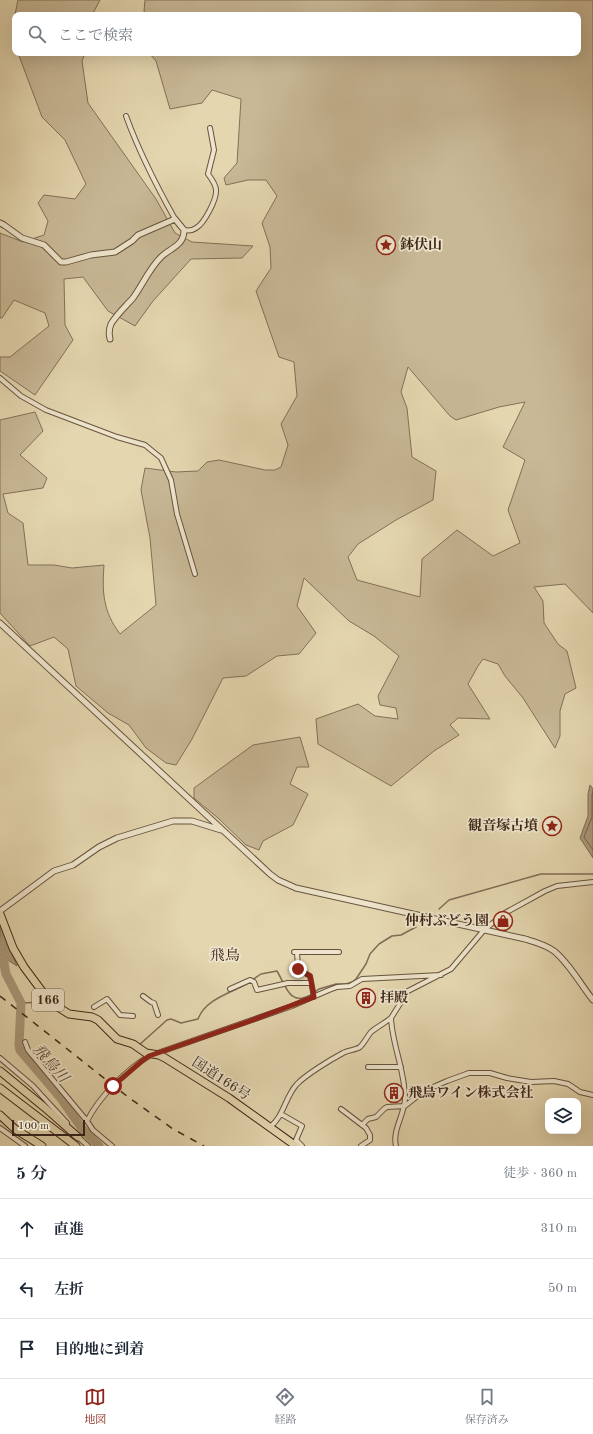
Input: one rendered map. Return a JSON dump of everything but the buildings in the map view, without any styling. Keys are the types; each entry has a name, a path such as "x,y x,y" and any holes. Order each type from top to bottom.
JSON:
{"highway":[{"name":"国道166号","path":"0,914 13,948 20,961 50,1002 69,1014 92,1017 98,1020 116,1039 135,1046 146,1053 155,1054 165,1058 210,1086 296,1146"},
{"path":"0,1071 78,1137"},
{"path":"0,1088 69,1143"},
{"path":"0,1092 69,1143 76,1146"},
{"path":"0,1115 15,1129 42,1146"}],"street":[{"path":"110,339 111,325 133,297 146,276 160,258 166,252 178,246 184,235 184,230 175,218 136,145 126,116"},
{"path":"184,230 191,231 198,228 216,197 217,189 208,174 214,150 210,128"},
{"path":"0,223 22,238 44,246 61,262 66,262 91,255 115,252 132,241 138,235 175,218"},
{"path":"0,378 21,396 46,410 117,437 145,445 161,458 171,480 177,514 195,574"},
{"path":"0,623 223,831 278,880 296,888 525,939 545,946 554,951 566,964 593,1000"},
{"path":"0,911 54,871 73,865 99,847 116,838 173,821 192,821 223,831"},
{"path":"270,1127 275,1123 281,1114 287,1099 297,1084 324,1064 344,1052 359,1048 372,1032 391,1018 408,991 451,969 484,930 512,908 557,886 593,882"},
{"path":"314,994 310,976 298,969 296,952 339,952"},
{"path":"87,1121 92,1112 115,1084 142,1061 155,1054 257,1019 314,994 337,987 350,986 362,979 407,978 441,975"},
{"path":"230,988 252,981 257,990 288,983 311,983"},
{"path":"143,996 150,1002 154,1003 158,1015"},
{"path":"94,1007 107,999 120,1015 133,1016"},
{"path":"391,1018 404,1085 405,1106 394,1139 396,1146"},
{"path":"25,1042 28,1050 93,1130 112,1146"},
{"path":"0,1058 34,1086 48,1100 78,1137 88,1146"},
{"path":"368,1067 401,1067"},
{"path":"362,1125 368,1119 376,1117 387,1107 405,1106 424,1090 447,1080 469,1073 490,1073 507,1078 531,1082 554,1081 568,1084 580,1092 593,1095"},
{"path":"341,1109 369,1132 370,1140 361,1146"},
{"path":"281,1114 302,1126 296,1140 302,1146"},
{"path":"0,1128 25,1146"}],"shaded area":[{"path":"18,0 100,0 94,12 16,12"},
{"path":"145,0 593,0 593,613 565,584 534,587 543,601 544,623 558,644 567,651 576,688 565,694 560,711 560,736 555,748 523,698 505,676 498,664 483,659 468,684 490,719 458,718 450,725 459,735 434,751 391,786 318,744 316,719 358,704 375,716 398,719 396,708 380,705 378,696 399,656 374,636 349,621 304,578 297,606 316,633 299,654 277,656 246,676 223,678 192,739 176,765 166,763 146,748 129,725 108,713 76,686 68,649 54,637 30,646 0,613 0,420 35,412 43,431 20,455 47,478 43,488 3,494 8,513 23,523 28,565 54,565 72,568 104,565 103,584 105,601 114,626 120,634 156,605 150,538 141,490 145,468 176,472 198,471 207,462 219,460 265,470 275,470 281,467 288,445 281,424 297,396 294,362 279,357 256,291 271,268 270,247 262,223 277,196 266,180 248,180 226,185 224,178 237,163 241,99 212,90 202,103 170,109 156,61 152,56 581,56 581,12 145,12","holes":["408,367 450,416 456,420 499,407 525,402 503,447 525,460 508,510 520,543 493,556 457,530 422,559 420,597 357,580 348,557 358,544 396,520 433,500 436,471 412,457 407,408 401,392"]},
{"path":"19,56 84,56 82,61 88,103 156,199 175,233 192,242 253,246 242,258 191,259 153,301 135,326 108,311 83,277 64,279 65,325 73,340 35,395 0,371 0,357 10,357 49,326 45,313 14,300 2,318 0,318 0,233 23,242 44,235 48,221 38,203 44,195 75,199 86,184 65,140 42,117"},
{"path":"300,737 309,767 297,767 290,784 308,794 293,825 263,841 259,850 246,845 218,818 194,798 194,788 253,745"}],"water":[{"path":"590,785 593,789 593,858 580,838 588,816 588,794"},
{"path":"0,924 17,966 0,955"}],"waterway":[{"path":"439,909 449,900 541,874 593,874"},
{"path":"315,992 319,989 336,984 346,984 352,982 356,979 366,964 370,954 379,944 392,936 401,935 416,927"},
{"name":"飛鳥川","path":"0,942 5,955 4,964 6,974 21,1003 20,1050 60,1097 83,1130 99,1146"},
{"path":"252,980 261,974 277,971 286,989 294,997 305,998 312,994"},
{"path":"138,1046 167,1020 171,1019 181,1023 198,1019 202,1012 213,1001 250,982"},
{"path":"21,1003 44,1002 47,1004"},
{"path":"57,1010 65,1016"},
{"path":"87,1019 98,1024"}],"railway":[{"path":"0,996 128,1097 173,1129 204,1146"}],"place":[{"name":"鉢伏山","path":"386,245"},
{"name":"観音塚古墳","path":"552,826"},
{"name":"仲村ぶどう園","path":"503,921"},
{"name":"拝殿","path":"366,998"},
{"name":"飛鳥ワイン株式会社","path":"394,1093"}],"district":[{"name":"飛鳥","path":"225,956"}],"route":[{"path":"113,1086 149,1056 314,997 310,976 298,969"}]}
